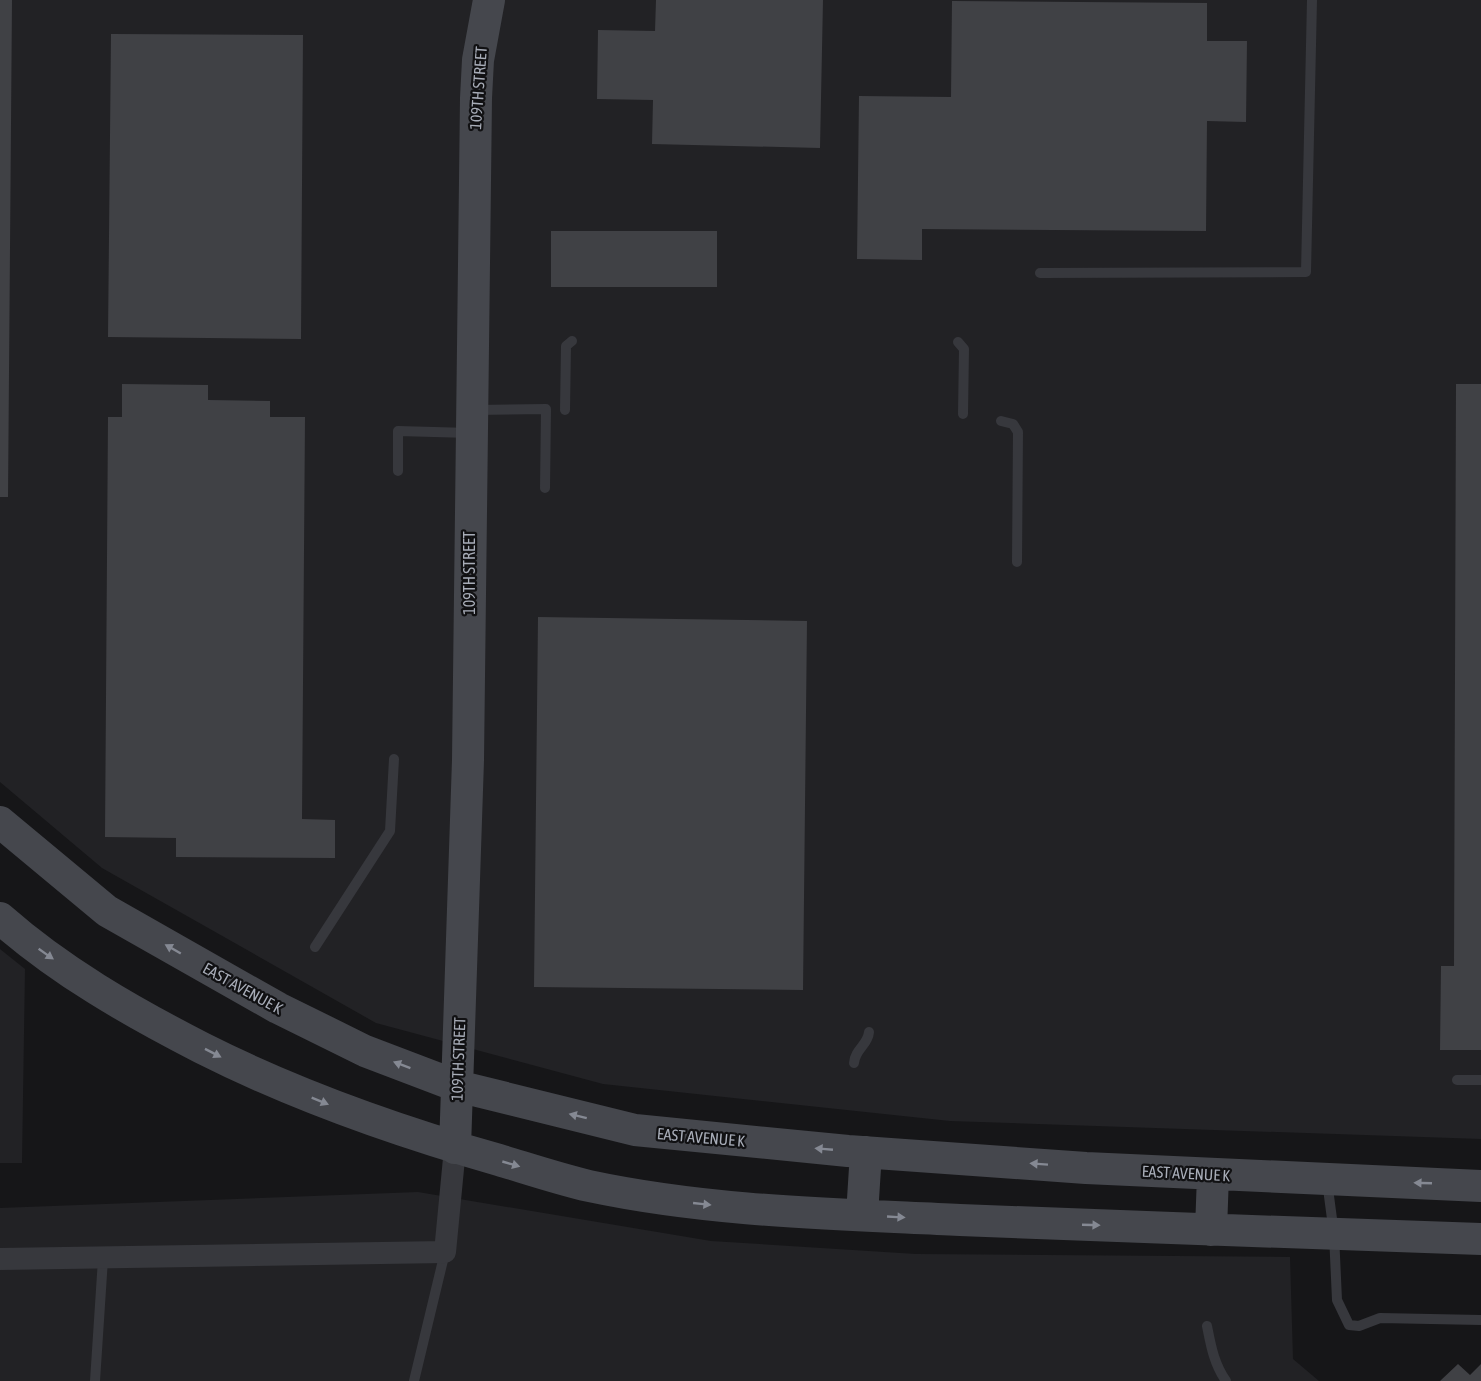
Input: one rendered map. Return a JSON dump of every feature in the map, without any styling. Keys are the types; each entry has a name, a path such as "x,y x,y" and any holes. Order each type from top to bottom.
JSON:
{"street":[{"name":"109TH STREET","path":"455,1148 468,760 477,78 489,0"},
{"name":"EAST AVENUE K","path":"0,822 107,911 288,1013 364,1051 457,1086 635,1130 866,1152 1213,1174 1481,1186"},
{"path":"0,918 24,939 127,1009 247,1071 333,1106 455,1148 588,1186 680,1202 862,1215 1481,1239"},
{"path":"0,1259 445,1252 455,1148"},
{"path":"862,1215 866,1152"},
{"path":"1211,1230 1213,1174"}],"lane":[{"path":"1040,273 1306,272 1312,0"},
{"path":"565,410 566,346 572,341"},
{"path":"958,342 964,349 963,414"},
{"path":"398,471 398,430 546,409 545,488"},
{"path":"1000,421 1014,424 1018,432 1017,562"},
{"path":"315,947 390,831 394,759"},
{"path":"854,1063 857,1052 868,1041 870,1032"},
{"path":"1457,1080 1481,1080"},
{"path":"1327,1180 1334,1234 1337,1300 1349,1325 1359,1326 1380,1318 1481,1320"},
{"path":"414,1381 445,1252"},
{"path":"95,1381 103,1259"},
{"path":"1207,1326 1215,1362 1226,1381"}],"shaded area":[{"path":"0,0 1481,0 1481,1139 950,1121 603,1084 376,1023 102,868 0,782"},
{"path":"0,949 25,969 22,1163 0,1163"},
{"path":"418,1192 711,1241 916,1254 1290,1257 1293,1359 1319,1381 0,1381 0,1208"}],"building":[{"path":"0,0 12,0 8,497 0,497"},
{"path":"656,0 823,0 820,148 652,144 653,100 597,99 598,30 655,31"},
{"path":"952,1 1207,3 1207,41 1247,41 1246,122 1207,121 1206,231 922,229 922,260 857,259 859,96 951,97"},
{"path":"111,34 303,35 301,339 108,337"},
{"path":"551,231 717,231 717,287 551,287"},
{"path":"122,384 208,385 208,400 270,401 270,417 305,417 302,819 335,820 335,858 176,857 176,838 105,837 108,417 122,417"},
{"path":"1456,384 1481,384 1481,1050 1440,1050 1441,966 1454,966"},
{"path":"538,617 807,621 803,990 534,987"},
{"path":"1458,1364 1470,1375 1481,1364 1481,1381 1440,1381"}]}
